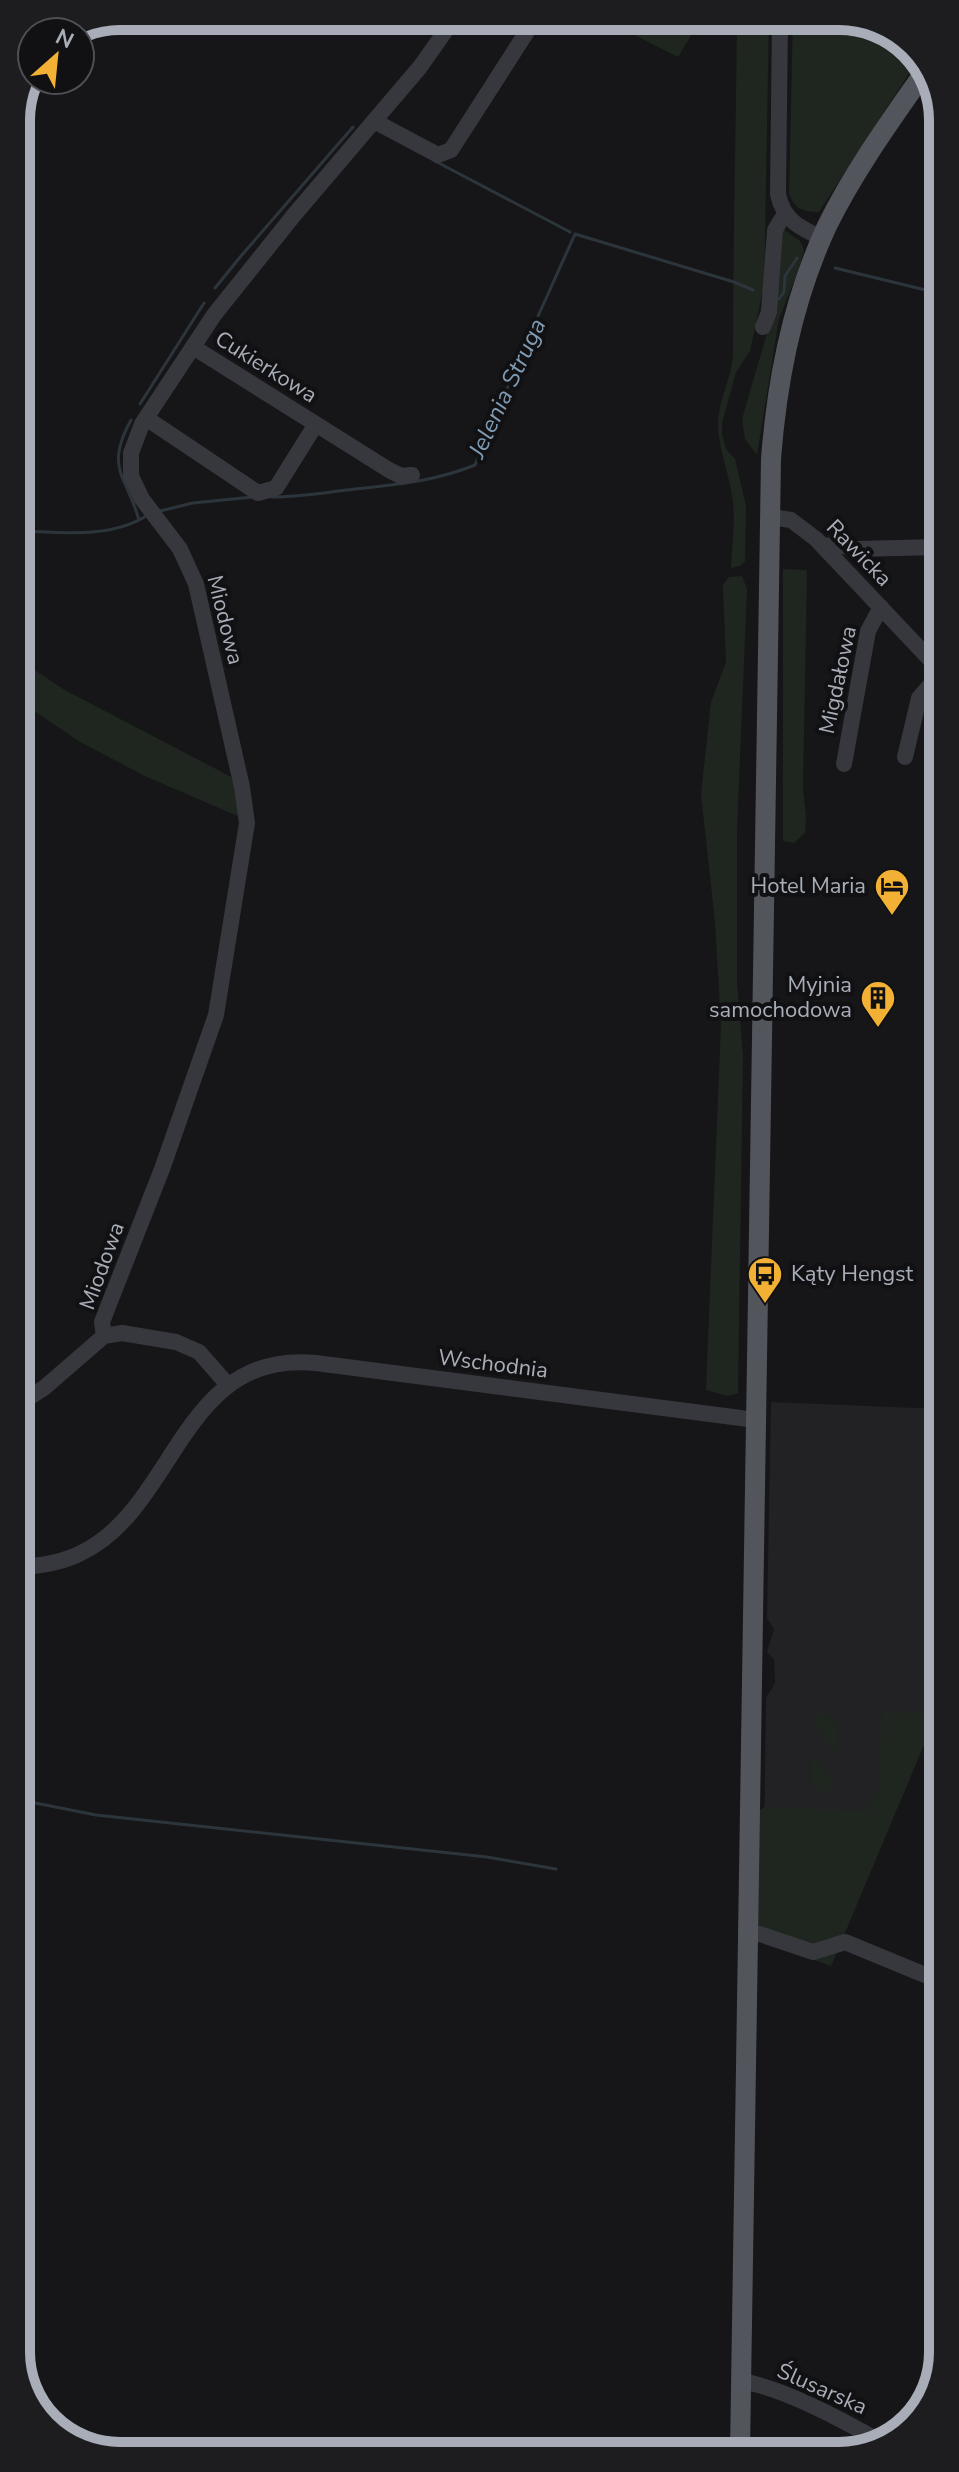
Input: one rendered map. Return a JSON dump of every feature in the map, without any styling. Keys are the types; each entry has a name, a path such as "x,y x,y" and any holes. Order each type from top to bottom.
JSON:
{"main road":[{"path":"740,2442 771,459 779,382 797,307 822,238 845,193 920,80"}],"street":[{"name":"Miodowa","path":"104,1336 102,1322 162,1169 216,1015 247,823 242,787 196,584 180,549 142,499 131,476 131,453 146,418 214,315 420,67 446,30"},
{"path":"374,121 438,155 451,150 528,30"},
{"path":"780,30 779,203 796,225 822,238"},
{"path":"763,327 769,312 775,230 787,217"},
{"name":"Cukierkowa","path":"193,347 389,470 401,476 412,475"},
{"name":"Cukierkowa","path":"146,418 258,493 276,488 316,424"},
{"name":"Rawicka","path":"771,517 791,520 823,546 929,661"},
{"path":"823,546 856,549 929,547"},
{"name":"Migdałowa","path":"844,764 868,631 881,607"},
{"path":"905,757 919,698 929,685"},
{"path":"30,1397 104,1336 122,1333 186,1345 207,1358 228,1385"},
{"name":"Wschodnia","path":"30,1567 73,1557 114,1530 141,1498 209,1401 228,1385 253,1371 278,1363 308,1363 756,1420"},
{"path":"748,1935 760,1934 813,1952 845,1942 929,1977"},
{"name":"Ślusarska","path":"741,2381 808,2405 870,2436"}],"shaded area":[{"path":"625,30 694,30 678,57"},
{"path":"737,30 769,30 764,295 750,351 736,372 722,423 726,449 735,459 746,506 745,561 731,568 733,504 718,423 733,351"},
{"path":"793,30 845,30 884,42 913,68 819,212 800,209 789,194"},
{"path":"783,229 800,241 804,250 779,319 757,455 745,439 742,419 773,313"},
{"path":"783,569 807,570 803,790 806,816 805,833 794,843 783,841"},
{"path":"742,576 747,589 737,829 737,982 743,1056 738,1393 728,1396 706,1390 721,1024 715,922 701,794 711,702 726,662 723,585 729,577"},
{"path":"30,667 63,689 237,780 242,818 147,777 80,742 30,708"},
{"path":"771,1402 929,1409 929,1733 831,1966 763,1930 766,1698 775,1683 774,1659 767,1652 774,1629 767,1618"},
{"path":"929,1706 929,1733 831,1966 772,1944 755,1923 758,1811 765,1807 870,1811 870,1798 878,1798 882,1711 910,1713"},
{"path":"823,1712 833,1719 837,1729 834,1752 813,1723 814,1717"},
{"path":"812,1755 834,1778 834,1788 828,1793 813,1784"}],"waterway":[{"path":"215,288 353,127"},
{"path":"435,161 570,232"},
{"name":"Jelenia Struga","path":"272,497 412,482 475,465 575,234 753,290"},
{"name":"Jelenia Struga","path":"779,299 784,292 785,276 797,258"},
{"name":"Jelenia Struga","path":"835,268 929,291"},
{"path":"140,404 204,303"},
{"path":"131,420 119,450 119,462 139,520"},
{"name":"Jelenia Struga","path":"160,511 193,503 253,497"},
{"name":"Jelenia Struga","path":"30,532 100,531 117,528 146,516"},
{"path":"30,1802 96,1815 487,1857 556,1869"}],"place":[{"name":"Hotel Maria","path":"892,917"},
{"name":"Myjnia samochodowa","path":"878,1029"},
{"name":"Kąty Hengst","path":"765,1305"}]}
